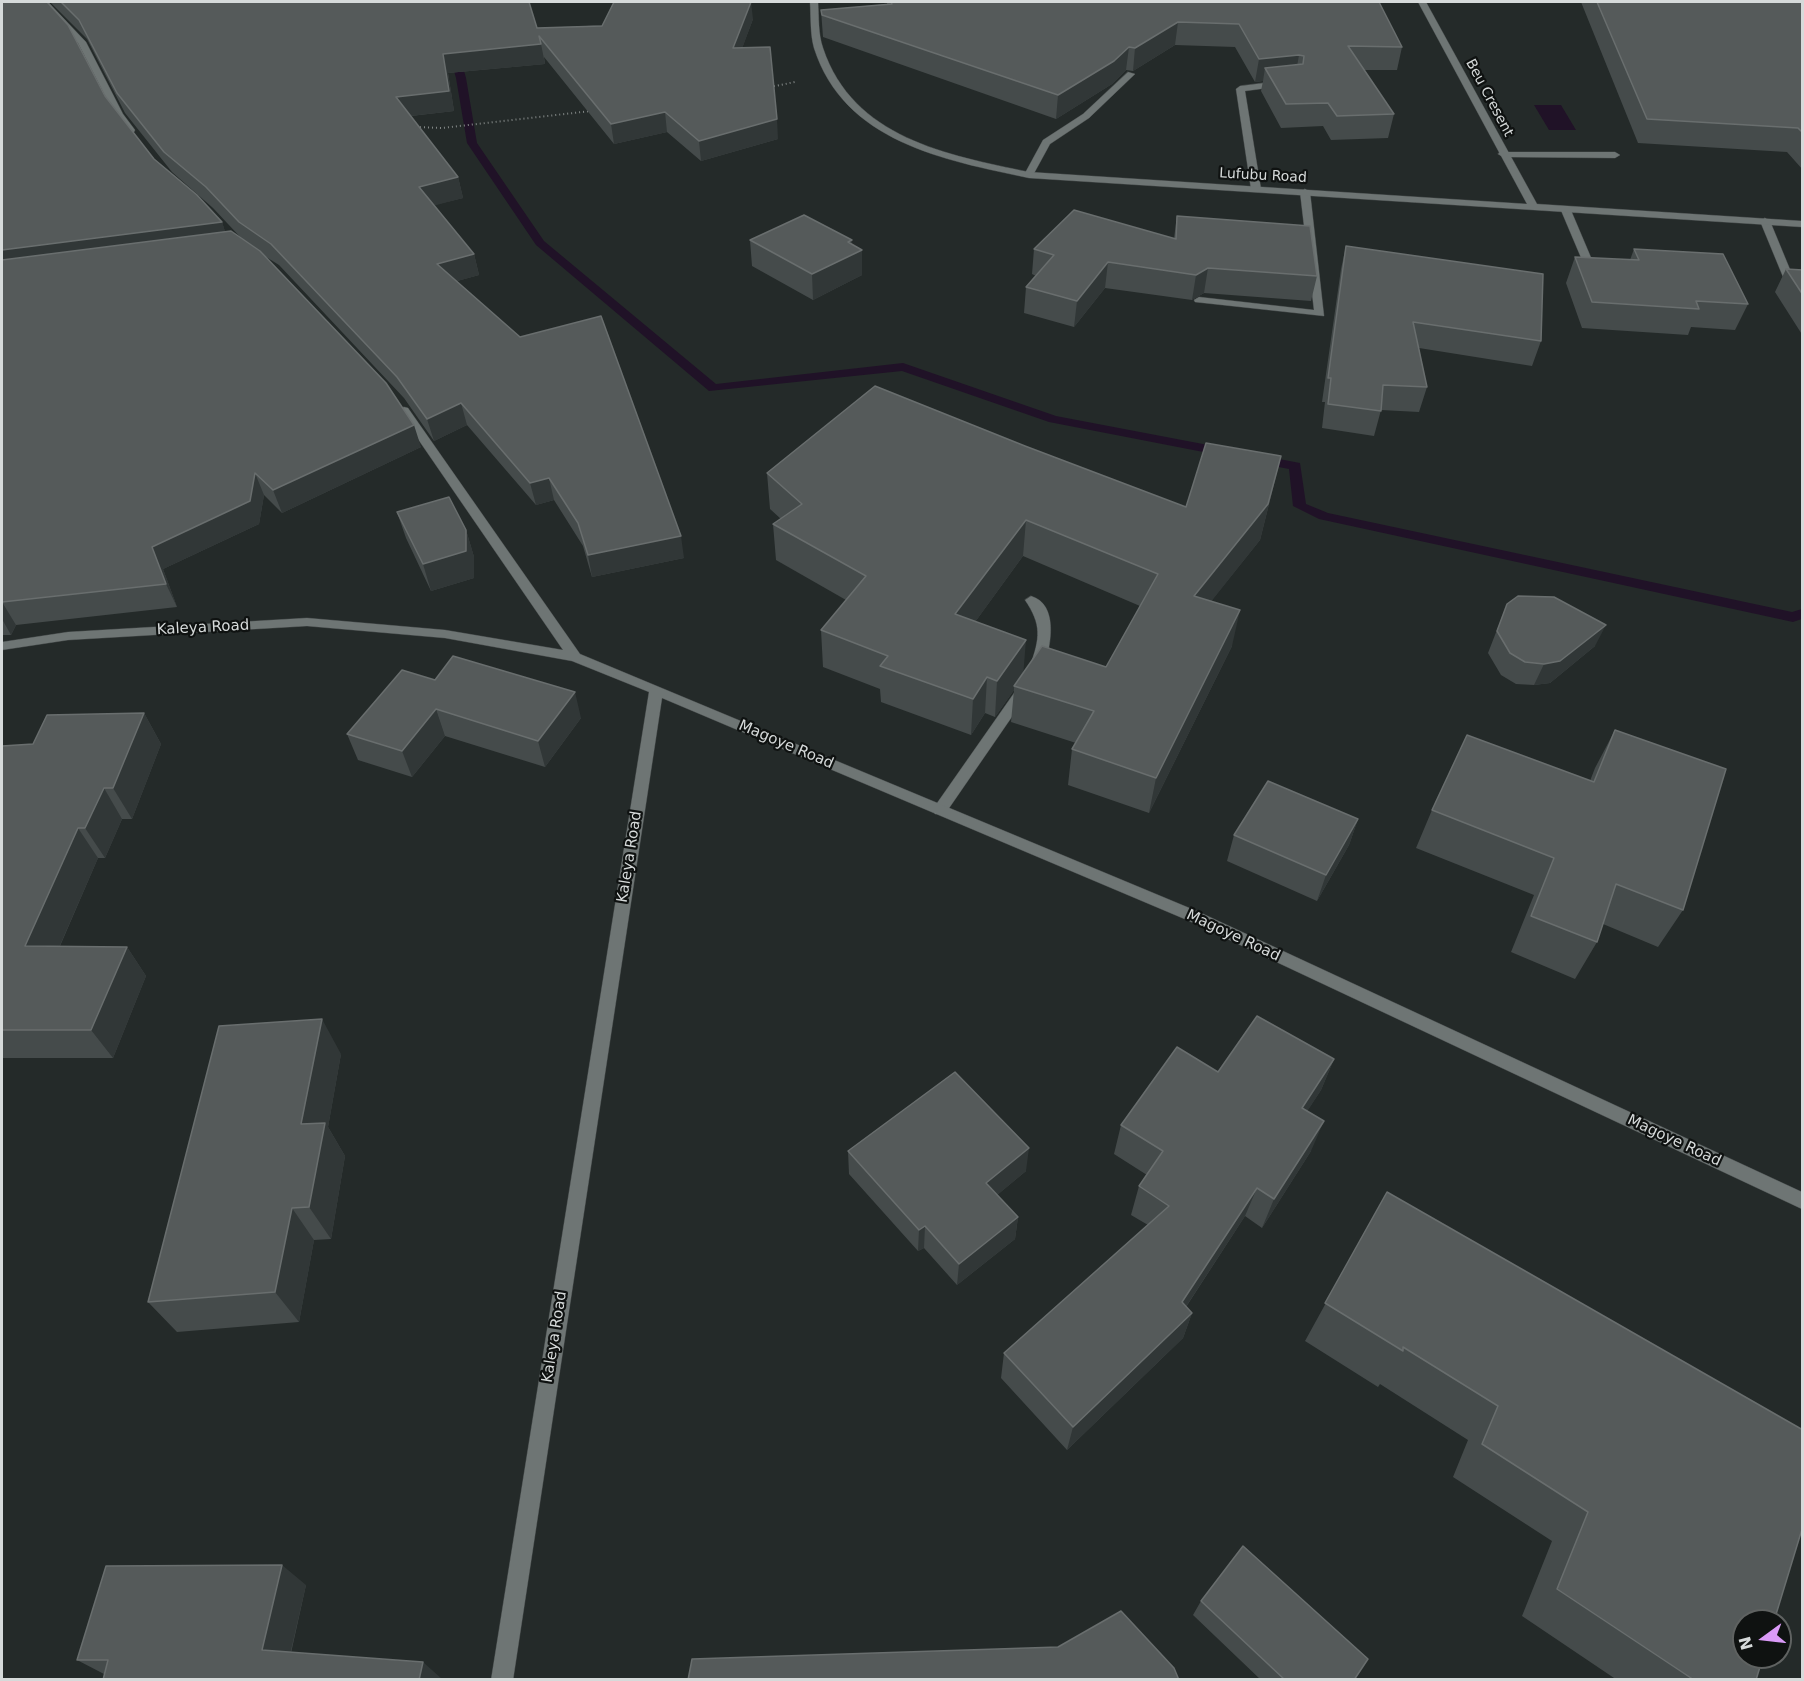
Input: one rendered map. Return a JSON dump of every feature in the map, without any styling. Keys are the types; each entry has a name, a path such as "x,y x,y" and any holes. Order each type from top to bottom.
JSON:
{"street":[{"path":"44,2 82,42 119,115 140,141"},
{"name":"Lufubu Road","path":"814,2 813,28 829,75 846,102 884,132 955,160 1029,175 1803,224"},
{"name":"Beu Cresent","path":"1422,2 1533,206"},
{"path":"1029,175 1046,142 1086,116 1131,74"},
{"path":"1256,189 1240,89 1295,83"},
{"path":"1503,154 1615,155"},
{"path":"1199,300 1320,314 1305,192"},
{"path":"1565,208 1590,267"},
{"path":"1765,221 1791,284"},
{"path":"398,402 575,657"},
{"path":"940,810 1033,676 1042,651 1045,629 1041,610 1031,600"},
{"name":"Kaleya Road","path":"2,646 68,636 307,622 445,634 575,657 656,690 502,1680"},
{"name":"Magoye Road","path":"656,690 1193,916 1803,1201"}],"path":[{"path":"762,89 829,75"},
{"path":"408,125 442,128 596,110"}],"shaded area":[{"path":"1534,105 1561,105 1576,130 1549,130"}],"building":[{"path":"2,2 47,2 68,25 105,96 154,159 197,195 222,222 2,250"},
{"path":"61,2 529,2 537,28 602,26 614,2 751,2 733,48 770,47 777,119 699,141 665,112 611,124 539,36 541,44 443,54 449,91 396,97 458,177 419,187 474,254 437,264 520,337 601,316 681,536 588,555 578,523 549,478 530,483 461,403 427,419 397,377 271,244 239,222 206,187 164,152 117,93 79,20"},
{"path":"891,2 1379,2 1402,47 1348,46 1394,114 1337,116 1328,103 1286,104 1265,68 1303,64 1304,56 1259,59 1239,24 1178,22 1135,48 1129,47 1114,61 1058,95 822,15 821,10 892,4"},
{"path":"1597,2 1803,2 1803,133 1798,128 1647,119"},
{"path":"1074,210 1176,239 1177,216 1310,226 1317,276 1208,268 1196,275 1108,262 1077,301 1026,287 1054,255 1034,249"},
{"path":"804,215 852,240 848,242 862,250 812,274 750,240"},
{"path":"231,231 260,251 386,383 414,425 273,490 255,473 250,501 152,547 166,584 2,602 2,260"},
{"path":"1346,246 1543,274 1541,341 1413,322 1427,387 1383,385 1381,411 1328,404 1331,378 1328,378"},
{"path":"1634,249 1723,254 1748,304 1696,301 1699,309 1592,302 1575,257 1639,260"},
{"path":"1786,269 1803,270 1803,295"},
{"path":"875,386 1186,507 1206,443 1281,456 1268,504 1194,596 1240,610 1156,778 1072,749 1094,711 1014,686 1042,646 1106,667 1158,574 1026,520 955,614 1026,640 997,681 987,677 973,699 880,666 888,656 821,630 866,576 773,524 802,504 767,473"},
{"path":"449,497 466,530 466,551 423,564 397,512"},
{"path":"1518,596 1554,597 1606,625 1560,661 1544,664 1525,662 1510,653 1497,631 1507,604"},
{"path":"453,656 575,692 538,741 436,709 402,751 347,734 402,670 435,680"},
{"path":"144,713 113,788 104,788 85,828 78,828 25,946 127,947 91,1030 2,1030 2,746 33,744 47,715"},
{"path":"1615,730 1726,769 1683,910 1616,884 1597,942 1531,916 1554,858 1432,810 1467,735 1594,782"},
{"path":"1268,781 1358,819 1326,875 1234,835"},
{"path":"1257,1016 1334,1059 1302,1108 1324,1121 1274,1199 1257,1188 1182,1302 1192,1313 1073,1427 1004,1353 1169,1206 1139,1186 1163,1151 1121,1125 1177,1047 1218,1072"},
{"path":"322,1019 301,1124 325,1123 309,1207 292,1208 275,1292 148,1302 219,1026"},
{"path":"955,1072 1029,1148 986,1183 1018,1217 959,1264 925,1226 919,1230 848,1151"},
{"path":"1387,1192 1803,1430 1803,1526 1778,1609 1732,1609 1732,1669 1759,1669 1756,1680 1694,1680 1557,1589 1588,1512 1482,1444 1498,1406 1403,1347 1403,1351 1325,1303"},
{"path":"1243,1546 1368,1659 1354,1680 1285,1680 1201,1601"},
{"path":"282,1565 262,1650 423,1662 419,1680 103,1680 108,1660 77,1660 106,1566"},
{"path":"1121,1611 1174,1668 1179,1680 688,1680 692,1659 1058,1647"}],"waterway":[{"path":"454,53 461,78 472,143 540,243 713,388 903,367 1053,419 1224,452"},
{"path":"1258,459 1295,466 1300,506 1324,516 1793,617 1802,614"}]}
